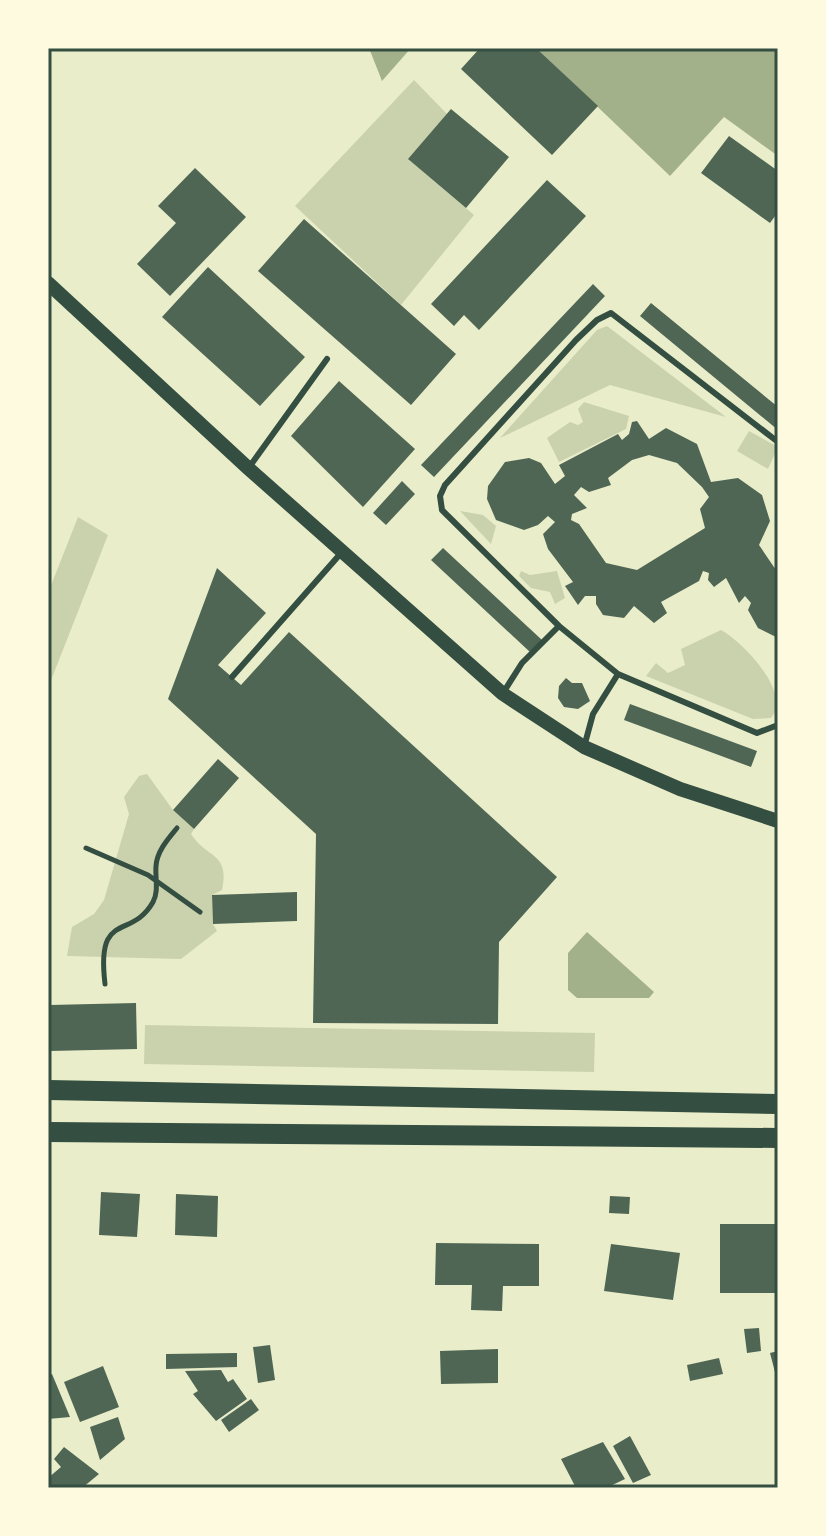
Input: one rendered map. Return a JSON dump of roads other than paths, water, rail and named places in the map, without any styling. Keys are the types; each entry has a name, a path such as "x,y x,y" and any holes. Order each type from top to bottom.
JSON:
{"main road":[{"path":"48,1090 778,1104"},
{"path":"48,1132 778,1138"}],"street":[{"path":"48,283 248,468 503,694 584,747 680,789 778,821"}],"lane":[{"path":"778,442 611,313 597,320 445,485 440,496 442,510 559,626 618,674 757,733 778,725"},
{"path":"248,468 327,359"},
{"path":"232,677 342,552"},
{"path":"503,694 522,663 559,626"},
{"path":"584,747 593,714 618,674"}]}
